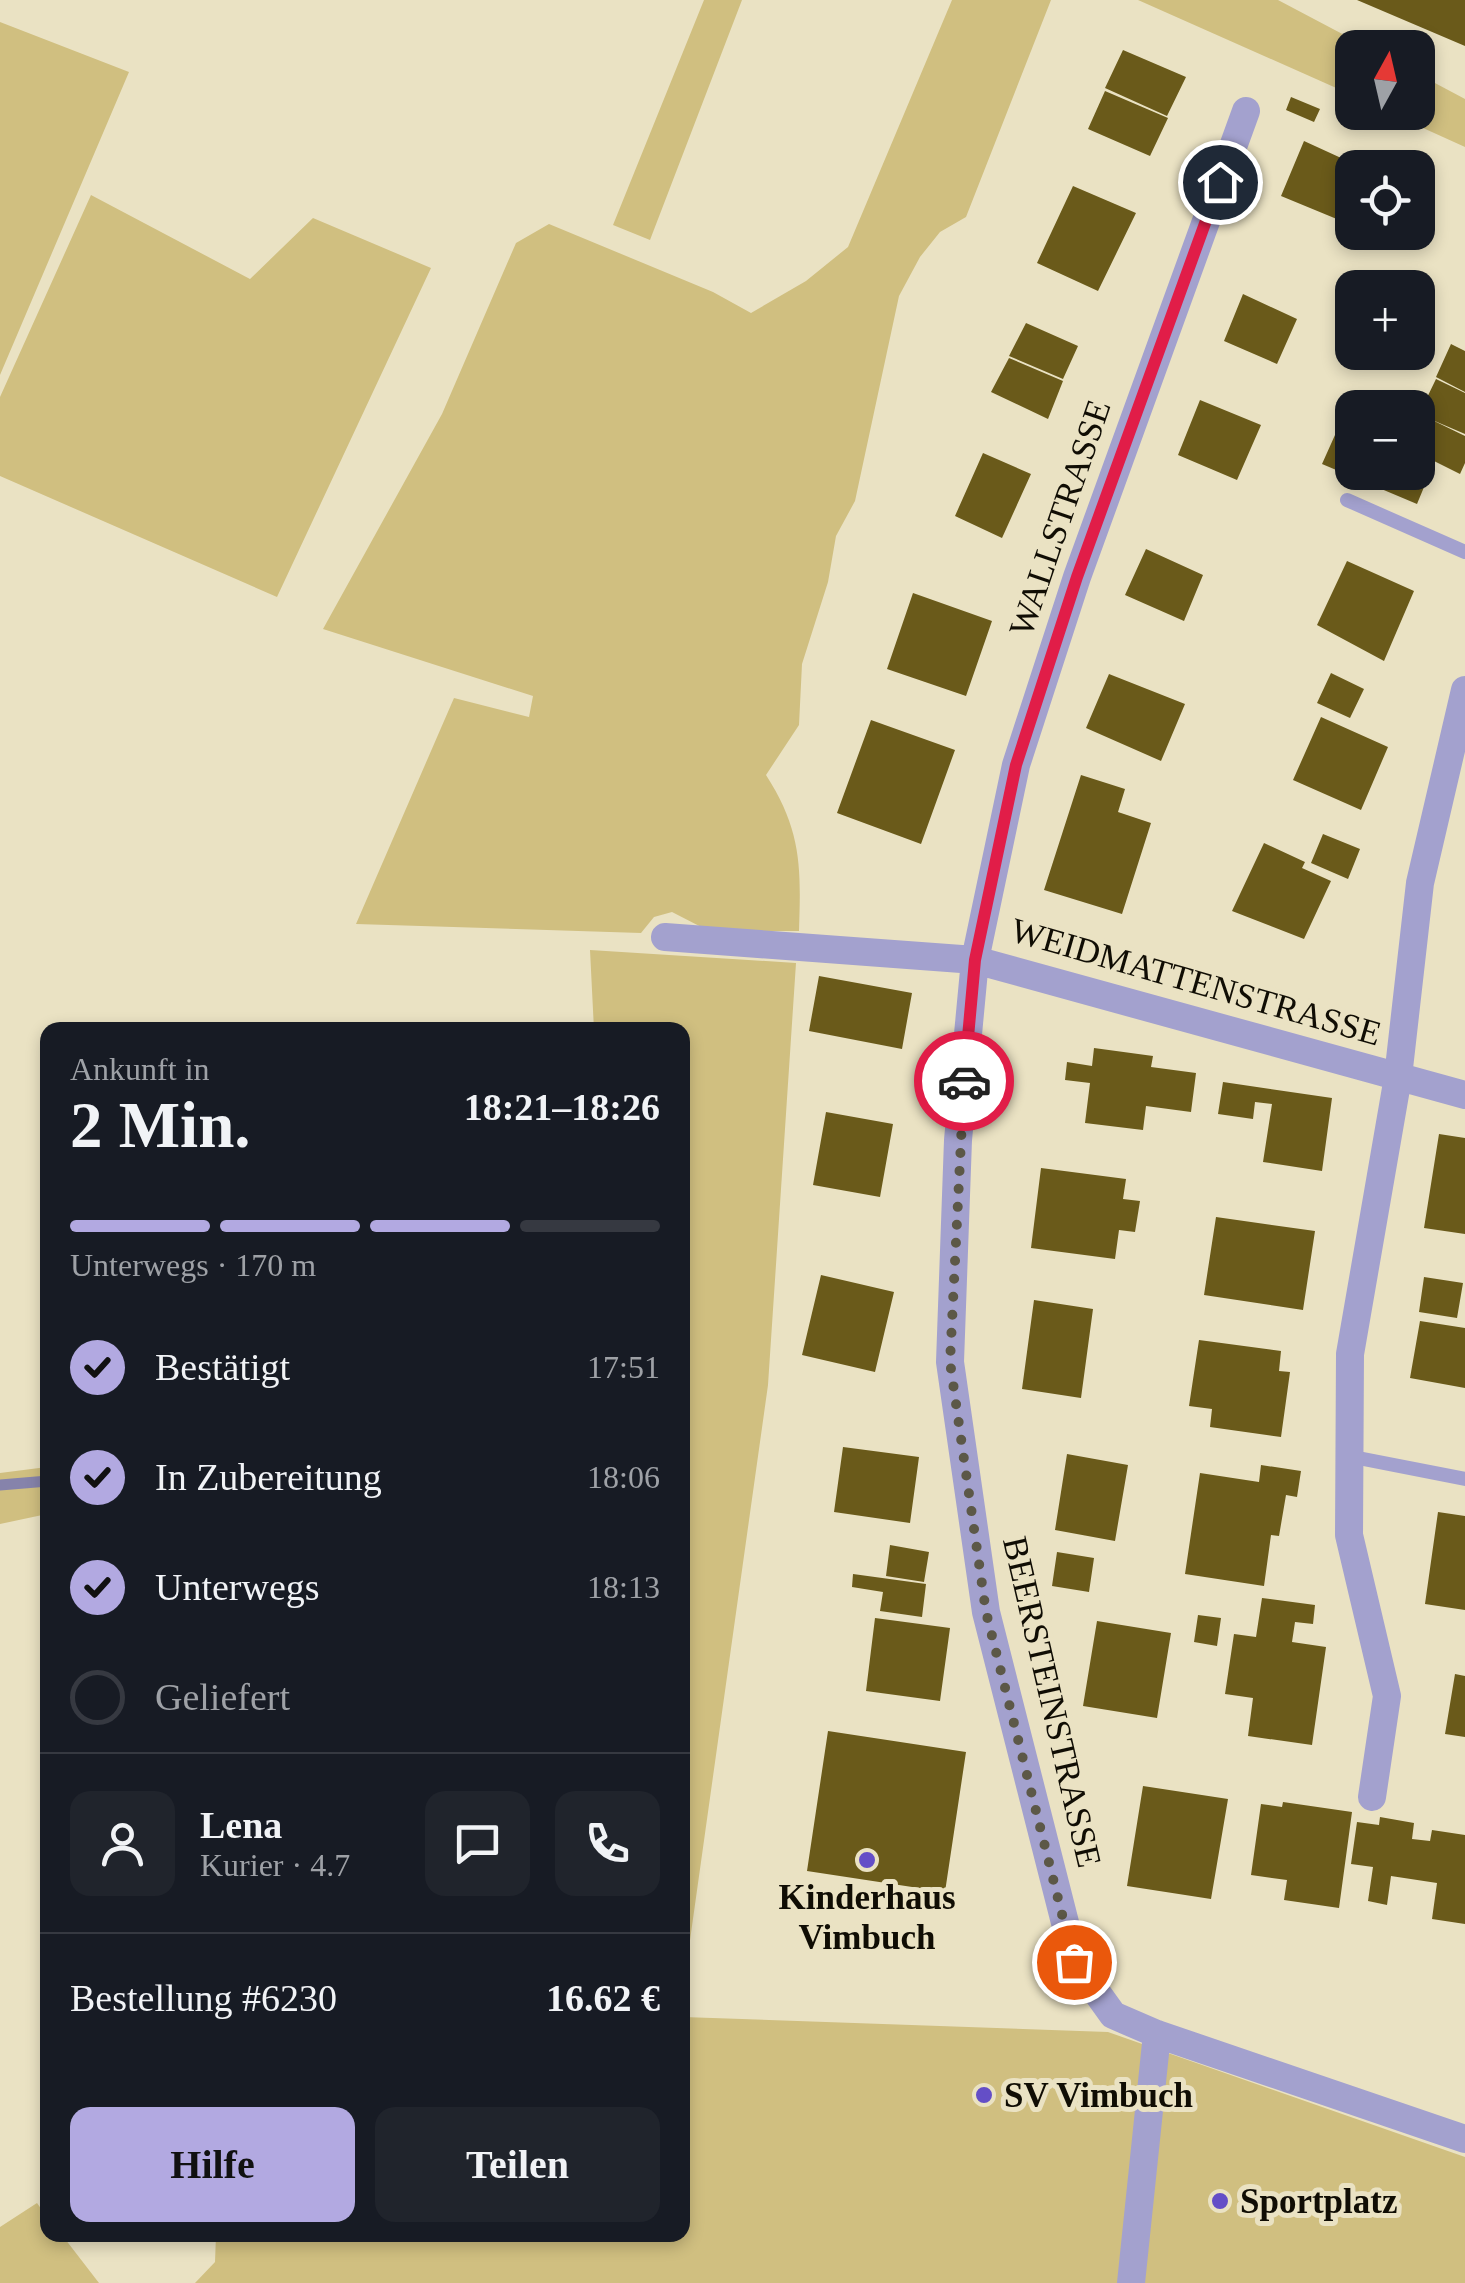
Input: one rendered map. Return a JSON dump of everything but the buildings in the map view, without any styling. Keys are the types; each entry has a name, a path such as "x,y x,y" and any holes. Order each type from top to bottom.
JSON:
{"street":[{"name":"WALLSTRASSE","path":"975,960 1016,765 1077,577 1246,110"},
{"path":"1372,1797 1387,1696 1349,1535 1350,1354 1398,1077 1420,883 1465,690"},
{"name":"WEIDMATTENSTRASSE","path":"665,937 975,960 1465,1095"},
{"name":"BEERSTEINSTRASSE","path":"975,960 958,1140 950,1362 986,1612 1074,1962 1113,2016 1465,2139"},
{"path":"1132,2283 1156,2034"}],"lane":[{"path":"1347,500 1465,552"},
{"path":"1347,1456 1465,1479"}],"shaded area":[{"path":"704,0 742,0 650,240 613,225"},
{"path":"952,0 1051,0 966,217 940,232 920,257 899,296 855,501 836,536 828,582 802,664 799,725 766,775 787,814 797,850 799,931 709,931 672,912 654,917 641,933 356,924 454,698 529,717 533,696 323,629 442,414 516,243 549,224 713,292 751,313 806,281 848,247"},
{"path":"1138,0 1278,0 1335,30 1335,87"},
{"path":"0,22 129,72 0,375"},
{"path":"1435,83 1465,99 1465,147 1428,130 1435,130"},
{"path":"91,195 250,279 313,218 431,268 277,597 0,476 0,397"},
{"path":"590,950 796,963 768,1385 690,1940 690,1022 594,1022"},
{"path":"40,1468 40,1515 0,1524 0,1473"},
{"name":"SV Vimbuch","path":"690,2017 1108,2032 1465,2157 1465,2283 195,2283 215,2262 216,2242 690,2242"},
{"path":"37,2203 40,2242 67,2242 99,2283 0,2283 0,2227"}],"waterway":[{"path":"0,1485 40,1482"}],"way so far":[{"path":"964,1081 958,1140 950,1362 986,1612 1074,1962"}],"place":[{"name":"Kinderhaus Vimbuch","path":"867,1860"},
{"name":"SV Vimbuch","path":"984,2095"},
{"name":"Sportplatz","path":"1220,2201"}],"route":[{"path":"964,1081 975,960 1016,765 1077,577 1220,182"}]}
